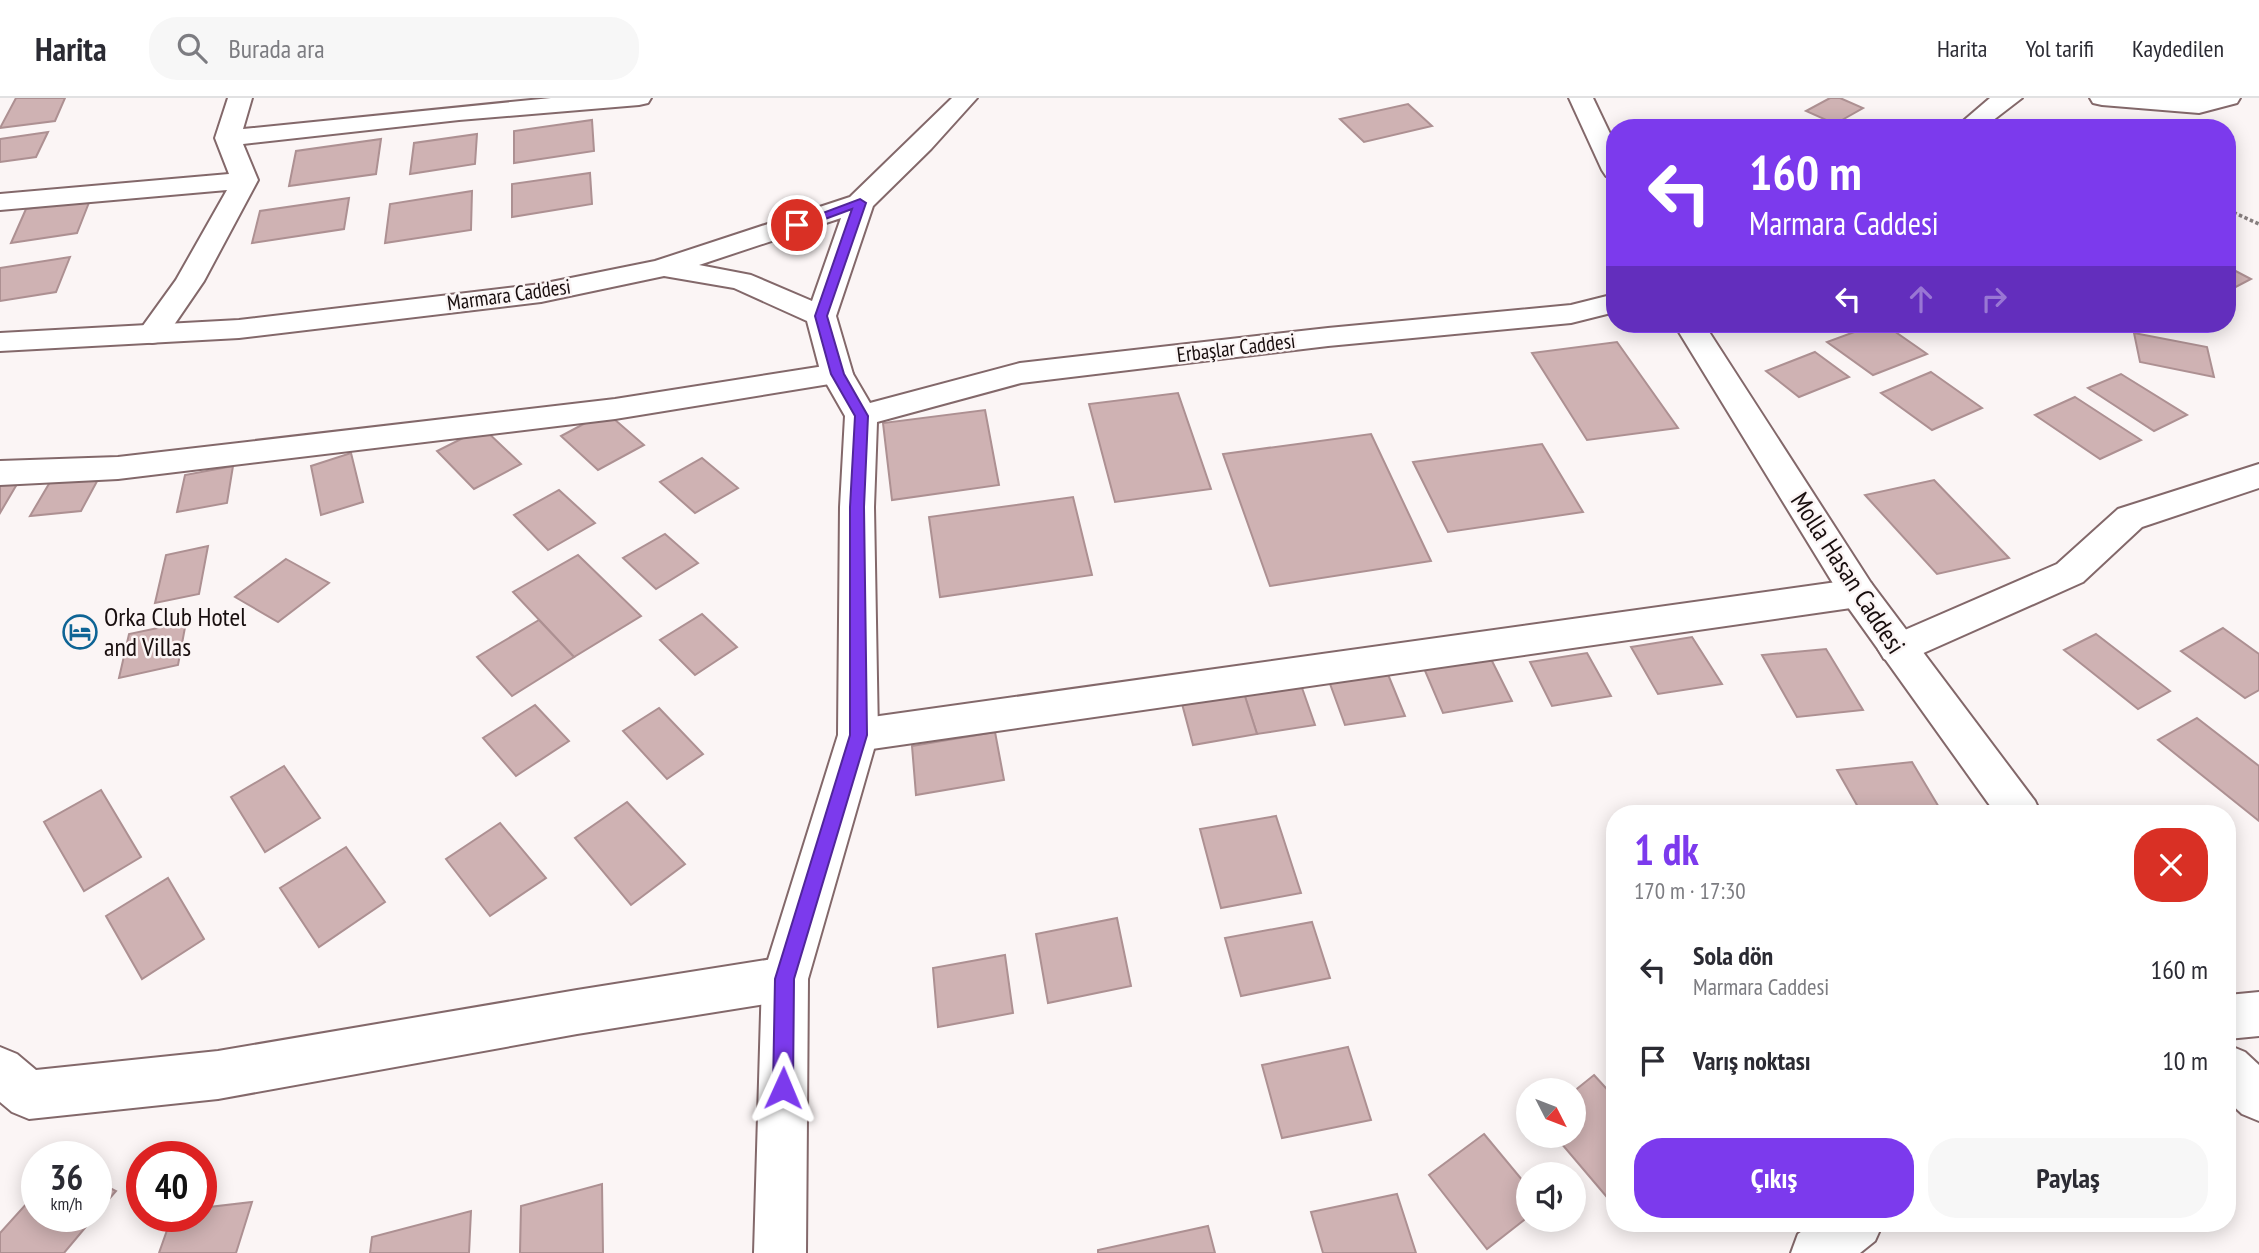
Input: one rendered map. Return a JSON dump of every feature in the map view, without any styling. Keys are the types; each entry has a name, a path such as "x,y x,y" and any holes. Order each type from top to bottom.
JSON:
{"street":[{"path":"152,334 190,281 244,180 229,138 240,98"},
{"path":"229,138 639,98"},
{"name":"Marmara Caddesi","path":"0,342 239,329 541,293 661,268 860,203 922,145 965,98"},
{"path":"1581,98 1606,151"},
{"path":"1978,119 1997,104 2010,98"},
{"path":"2102,98 2199,106 2228,98"},
{"path":"0,202 244,180"},
{"path":"780,1253 785,979 858,735 857,507 861,416 838,374 821,316 860,203"},
{"path":"661,268 741,281 821,316"},
{"name":"Erbaşlar Caddesi","path":"861,416 1020,373 1328,337 1571,314 1606,305"},
{"name":"Molla Hasan Caddesi","path":"1695,333 1858,593 2013,805"},
{"path":"0,473 118,468 615,409 838,374"},
{"path":"1897,649 2070,573 2130,518 2259,477"},
{"path":"858,735 1858,593"},
{"path":"0,1071 29,1095 218,1075 577,1012 785,979"},
{"path":"2236,1016 2259,1014"},
{"path":"2236,1076 2259,1097"},
{"path":"1817,1253 1845,1232"}],"path":[{"path":"2236,214 2259,224"}],"building":[{"path":"16,98 65,98 55,121 0,128"},
{"path":"1830,98 1840,98 1863,108 1844,119 1824,119 1806,111"},
{"path":"1408,104 1432,126 1364,142 1340,119"},
{"path":"592,120 594,151 514,163 514,131"},
{"path":"48,132 36,157 0,162 0,139"},
{"path":"477,134 475,164 410,174 414,143"},
{"path":"381,139 376,174 289,186 296,151"},
{"path":"590,173 592,204 512,217 512,184"},
{"path":"472,191 471,230 385,243 390,204"},
{"path":"349,198 344,229 252,243 260,211"},
{"path":"90,200 77,233 11,243 26,209"},
{"path":"70,257 56,292 0,301 0,268"},
{"path":"2236,271 2251,279 2236,287"},
{"path":"1852,333 1897,333 1927,354 1873,375 1827,342"},
{"path":"2134,333 2207,347 2214,377 2140,362"},
{"path":"1617,342 1678,428 1587,440 1532,353"},
{"path":"1815,352 1849,377 1799,397 1766,371"},
{"path":"1931,372 1982,408 1932,430 1881,393"},
{"path":"2121,374 2187,415 2154,431 2088,388"},
{"path":"1178,393 1211,489 1115,502 1089,404"},
{"path":"2075,397 2141,440 2100,459 2035,415"},
{"path":"985,410 999,485 892,500 883,423"},
{"path":"606,412 644,445 598,470 561,436"},
{"path":"483,428 521,464 474,489 437,451"},
{"path":"1371,434 1431,561 1270,586 1223,454"},
{"path":"1542,444 1583,512 1448,532 1413,462"},
{"path":"351,453 363,502 321,515 311,466"},
{"path":"702,458 738,488 695,513 660,482"},
{"path":"233,466 227,503 177,512 185,475"},
{"path":"102,472 81,511 30,516 53,477"},
{"path":"20,479 0,513 0,481"},
{"path":"1934,480 2009,558 1937,574 1865,495"},
{"path":"559,490 595,523 548,550 514,515"},
{"path":"1073,497 1092,575 940,597 929,517"},
{"path":"665,534 698,563 656,589 623,558"},
{"path":"208,546 199,594 155,603 166,555"},
{"path":"578,555 641,616 574,657 513,592"},
{"path":"286,559 329,583 278,622 235,597"},
{"path":"702,614 737,647 695,675 660,640"},
{"path":"539,620 574,657 512,696 477,657"},
{"path":"186,622 178,665 119,678 129,634"},
{"path":"2223,628 2259,654 2259,690 2245,698 2181,651"},
{"path":"2096,634 2170,691 2138,709 2064,650"},
{"path":"1692,637 1722,684 1658,694 1631,647"},
{"path":"1826,649 1863,710 1797,717 1762,655"},
{"path":"1587,653 1611,696 1552,706 1530,662"},
{"path":"1489,655 1512,701 1443,713 1423,666"},
{"path":"1387,672 1405,716 1345,725 1329,681"},
{"path":"1301,685 1315,725 1257,734 1244,694"},
{"path":"1243,690 1257,734 1193,745 1181,700"},
{"path":"535,705 569,741 516,776 483,738"},
{"path":"659,708 703,754 667,779 623,731"},
{"path":"2197,718 2259,766 2259,821 2158,740"},
{"path":"995,732 1004,780 916,795 912,746"},
{"path":"1912,762 1938,805 1857,805 1837,770"},
{"path":"284,766 320,818 265,852 231,797"},
{"path":"101,790 141,857 84,891 44,822"},
{"path":"627,802 685,864 631,905 575,838"},
{"path":"1276,816 1301,893 1221,908 1200,829"},
{"path":"500,823 546,878 490,916 446,859"},
{"path":"346,847 385,902 319,947 280,888"},
{"path":"168,878 204,939 142,979 106,916"},
{"path":"1117,918 1131,986 1048,1003 1036,934"},
{"path":"1312,922 1330,978 1241,996 1225,938"},
{"path":"1005,955 1013,1013 938,1027 933,968"},
{"path":"1348,1047 1371,1120 1282,1138 1262,1065"},
{"path":"1594,1075 1606,1088 1606,1196 1586,1172 1586,1162 1577,1162 1565,1148 1586,1148 1586,1081"},
{"path":"1484,1134 1516,1173 1516,1226 1487,1249 1429,1175"},
{"path":"602,1184 603,1253 520,1253 521,1206"},
{"path":"1397,1194 1416,1253 1323,1253 1311,1212"},
{"path":"252,1202 236,1253 159,1253 166,1232 217,1232 217,1206"},
{"path":"21,1210 21,1232 82,1232 64,1253 0,1253 0,1233"},
{"path":"471,1211 469,1253 370,1253 372,1237"},
{"path":"1208,1226 1215,1253 1098,1253 1098,1250"}],"place":[{"name":"Orka Club Hotel and Villas","path":"80,632"}],"route":[{"path":"783,1088 785,979 858,735 857,507 861,416 838,374 821,316 860,203 797,225"}]}
